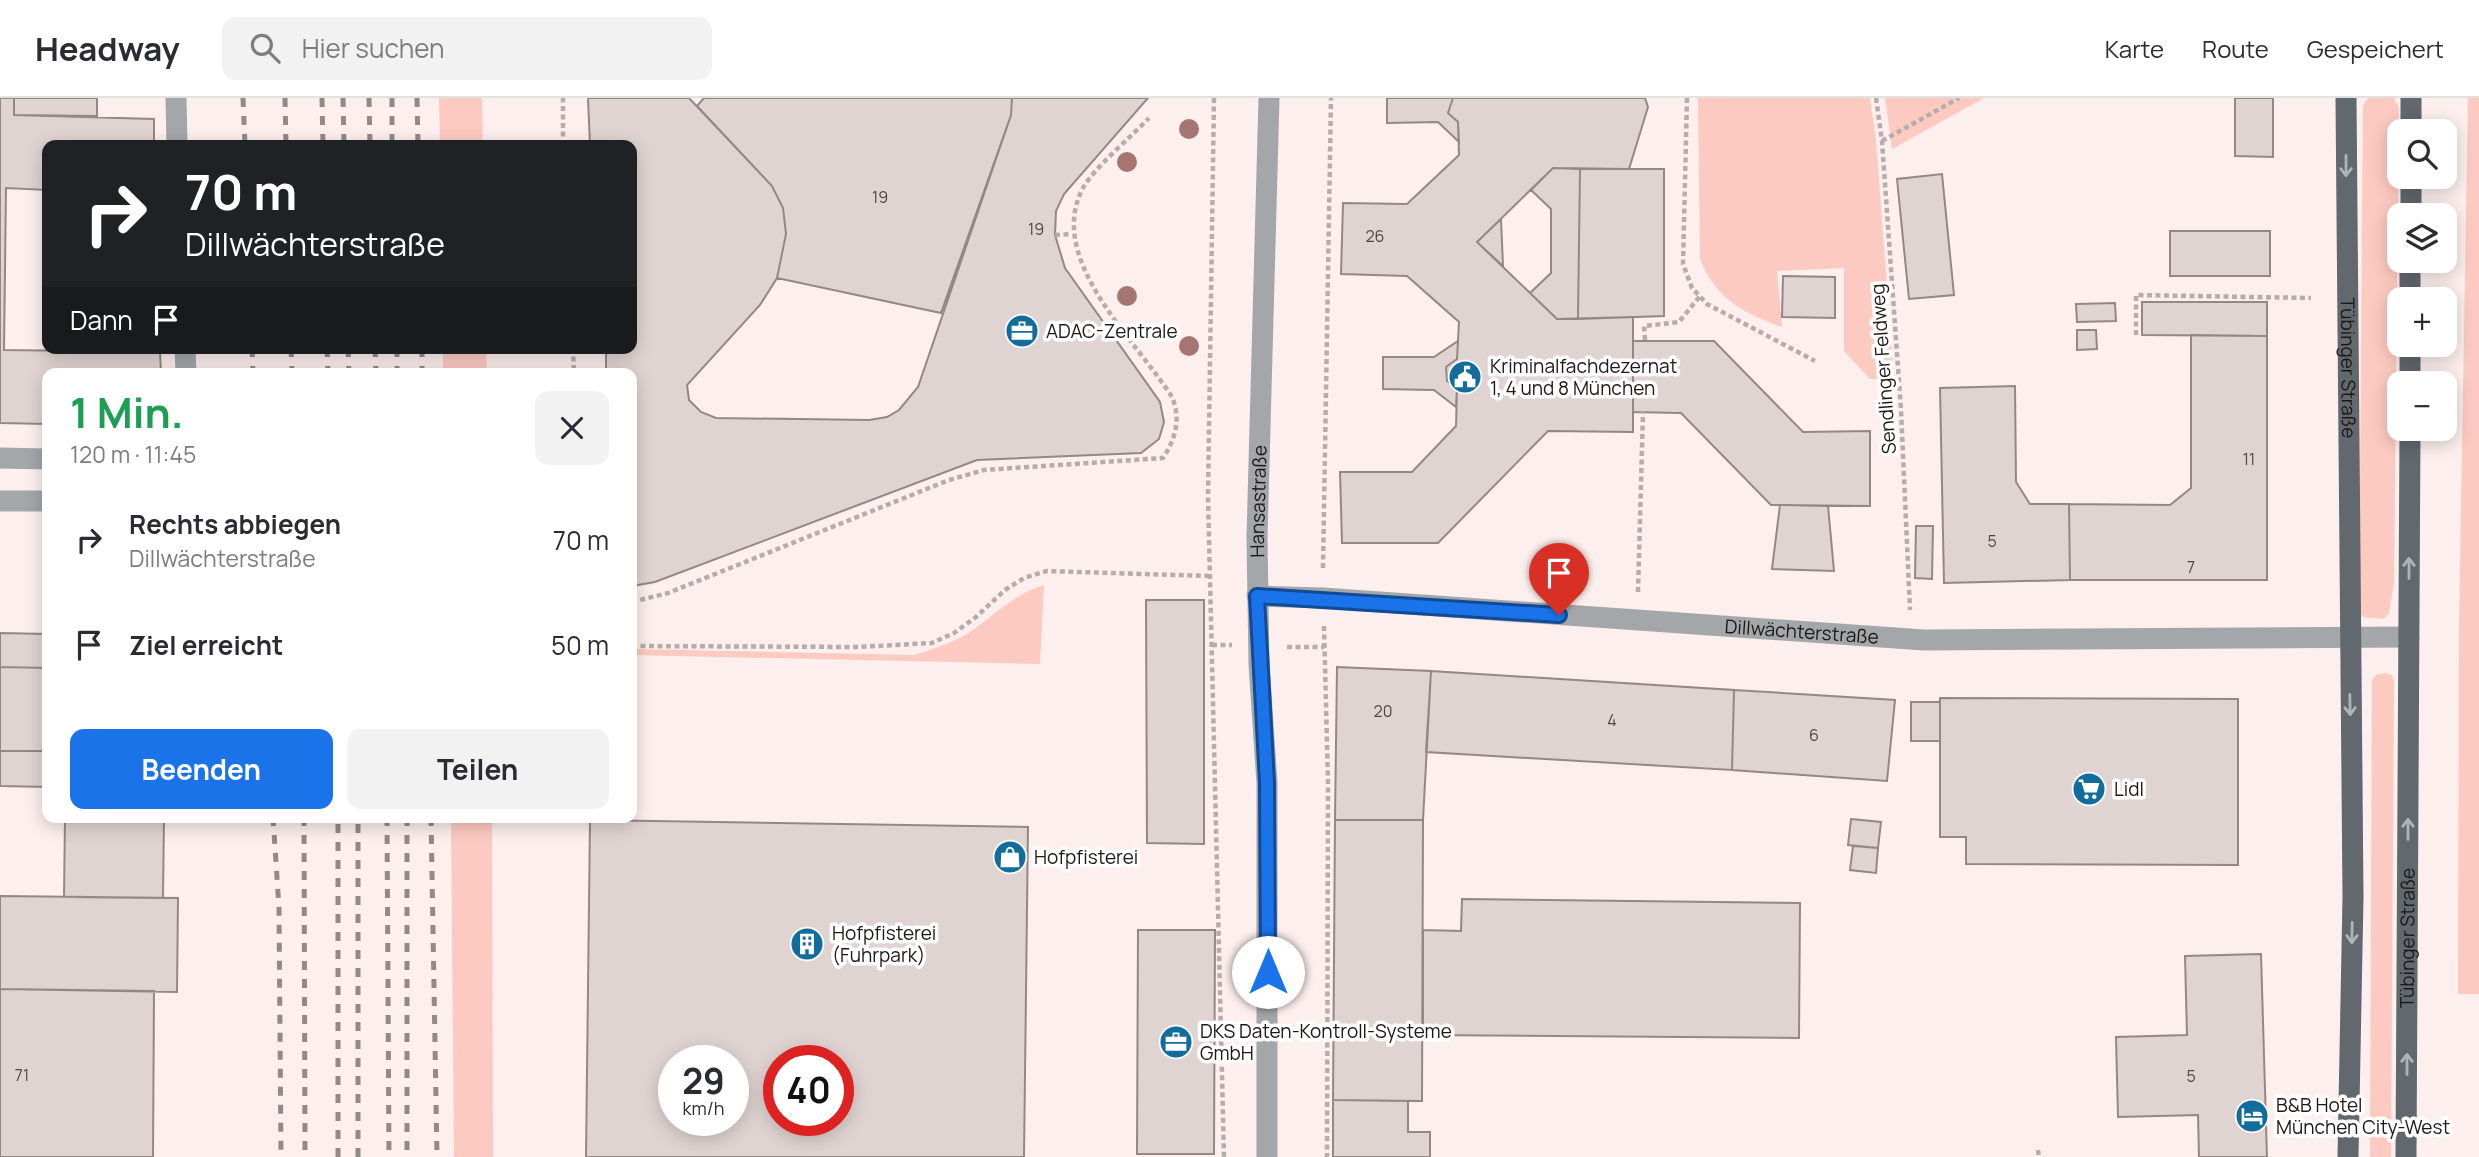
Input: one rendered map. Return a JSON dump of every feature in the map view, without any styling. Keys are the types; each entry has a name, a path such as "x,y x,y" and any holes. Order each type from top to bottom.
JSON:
{"main road":[{"name":"Tübinger Straße","path":"2346,98 2353,897 2348,1157"},
{"path":"2411,98 2411,119"},
{"name":"Tübinger Straße","path":"2406,1157 2410,441"}],"street":[{"path":"176,98 177,140"},
{"name":"Hansastraße","path":"1267,1157 1267,783 1257,596 1269,98"},
{"path":"0,458 42,459"},
{"path":"0,502 42,501"},
{"name":"Dillwächterstraße","path":"1257,596 1323,598 1912,639 2349,637"},
{"path":"2349,637 2409,637"}],"path":[{"path":"563,98 563,140"},
{"path":"1214,98 1209,576 1224,1157"},
{"path":"1687,98 1683,264 1692,288 1707,303 1815,361"},
{"name":"Sendlinger Feldweg","path":"1876,98 1882,141 1901,411 1912,639"},
{"path":"1882,141 1959,98"},
{"path":"637,601 668,593 948,480 984,470 1163,458 1174,442 1178,412 1172,397 1091,285 1079,261 1072,234 1073,213 1084,187 1149,118"},
{"path":"1055,235 1072,234"},
{"path":"2136,335 2137,295 2311,298"},
{"path":"1645,340 1644,326 1679,322 1700,296"},
{"path":"1638,621 1643,412"},
{"path":"637,646 858,647 932,643 954,633 1005,590 1024,578 1047,571 1209,576"},
{"path":"2038,1150 2039,1157"}],"shaded area":[{"path":"439,98 482,98 483,140 440,140"},
{"path":"1698,98 1870,98 1876,140 1894,379 1870,379 1844,351 1844,268 1777,271 1782,327 1743,310 1714,285 1700,259"},
{"path":"1885,98 1984,98 1892,149"},
{"path":"2368,98 2394,98 2399,108 2399,119 2387,119 2387,189 2398,189 2398,203 2387,203 2387,273 2397,273 2397,287 2387,287 2387,357 2396,357 2396,371 2387,371 2387,441 2395,441 2394,583 2389,613 2384,619 2363,617 2359,612 2363,106"},
{"path":"2468,98 2479,98 2479,994 2458,994 2459,627"},
{"path":"443,354 486,354 487,368 443,368"},
{"path":"1044,585 1040,664 637,655 637,649 914,655 963,636 1014,599"},
{"path":"2376,675 2392,675 2394,682 2391,1157 2370,1157 2372,681"},
{"path":"451,823 492,823 493,1157 454,1157"}],"building":[{"path":"0,98 14,98 14,115 154,119 154,140 42,140 42,190 6,188 4,350 42,350 42,354 160,354 161,368 42,368 42,424 0,423"},
{"path":"14,98 97,98 97,116 14,115"},
{"name":"ADAC-Zentrale","path":"588,98 689,98 772,186 783,208 786,234 777,278 760,305 687,385 689,400 701,412 716,418 869,420 887,417 899,410 918,387 1011,115 1012,98 1148,98 1064,194 1056,211 1055,235 1065,268 1160,402 1164,422 1159,439 1141,453 977,460 655,582 637,585 637,368 606,368 606,354 637,354 637,140 590,140"},
{"path":"704,98 1012,98 1011,115 941,313 777,278 786,234 783,208 772,186 697,106"},
{"path":"1387,98 1453,98 1448,113 1458,122 1459,142 1438,122 1387,123"},
{"path":"1453,98 1645,98 1648,107 1629,169 1553,168 1477,242 1557,319 1633,317 1633,432 1548,431 1438,543 1342,543 1340,472 1412,472 1456,426 1457,388 1447,381 1446,367 1457,359 1459,322 1407,276 1341,274 1343,203 1407,204 1459,155 1458,122 1448,113"},
{"path":"2235,98 2273,98 2273,157 2235,156"},
{"path":"1553,168 1580,169 1578,319 1557,319 1530,293 1551,273 1551,209 1531,190"},
{"path":"1580,169 1664,169 1664,316 1578,319"},
{"path":"1942,174 1954,295 1909,299 1897,179"},
{"path":"1501,219 1503,266 1477,242"},
{"path":"2170,231 2270,231 2270,276 2170,276"},
{"path":"1783,276 1835,277 1835,318 1782,317"},
{"path":"2142,302 2267,302 2267,336 2142,335"},
{"path":"2115,303 2116,321 2077,322 2076,304"},
{"path":"2077,330 2096,330 2097,349 2077,350"},
{"path":"2191,335 2267,336 2267,580 2070,580 2069,504 2170,505 2191,488"},
{"path":"1458,341 1457,359 1446,367 1447,381 1457,388 1456,407 1434,390 1383,389 1383,357 1434,357"},
{"path":"1633,341 1714,341 1803,432 1870,431 1870,506 1771,505 1681,413 1633,412"},
{"path":"2015,386 2016,482 2030,504 2069,504 2070,580 1944,583 1940,388"},
{"path":"1780,505 1828,506 1834,571 1772,569"},
{"path":"1916,526 1933,526 1932,579 1915,578"},
{"path":"1146,600 1204,600 1204,844 1147,843"},
{"path":"0,633 42,634 42,668 0,667"},
{"path":"0,667 42,668 42,751 0,751"},
{"path":"1337,667 1431,671 1423,820 1335,820"},
{"path":"1431,671 1734,690 1732,770 1426,752"},
{"path":"1734,690 1895,700 1887,781 1732,770"},
{"name":"Lidl","path":"1940,698 2238,699 2238,865 1966,864 1966,837 1940,837"},
{"path":"1911,702 1940,702 1940,741 1911,741"},
{"path":"0,751 42,751 42,787 0,786"},
{"path":"1851,819 1881,822 1878,848 1848,845"},
{"path":"1335,820 1423,820 1422,1101 1333,1100"},
{"name":"Hofpfisterei (Fuhrpark)","path":"637,821 1028,827 1024,1157 586,1157 590,823 637,823"},
{"path":"65,823 164,823 163,898 64,897"},
{"path":"1853,846 1878,848 1876,873 1850,870"},
{"path":"0,896 178,898 177,992 0,989"},
{"path":"1462,899 1800,903 1799,1038 1423,1035 1423,930 1461,931"},
{"name":"DKS Daten-Kontroll-Systeme GmbH","path":"1138,930 1215,930 1214,1154 1137,1154"},
{"path":"2261,954 2267,1157 2199,1157 2198,1115 2118,1117 2116,1037 2187,1035 2185,956"},
{"path":"0,989 154,991 153,1157 0,1157"},
{"path":"1333,1100 1408,1101 1408,1132 1430,1132 1430,1157 1333,1157"}],"railway":[{"path":"243,98 245,140"},
{"path":"285,98 286,140"},
{"path":"322,98 323,140"},
{"path":"343,98 344,140"},
{"path":"369,98 370,140"},
{"path":"392,98 392,140"},
{"path":"417,98 418,140"},
{"path":"252,354 253,368"},
{"path":"291,354 292,368"},
{"path":"327,354 328,368"},
{"path":"348,354 349,368"},
{"path":"375,354 376,368"},
{"path":"397,354 397,368"},
{"path":"422,354 422,368"},
{"path":"273,823 279,908 281,1157"},
{"path":"304,823 305,1157"},
{"path":"338,823 338,1157"},
{"path":"358,823 358,1157"},
{"path":"387,823 389,1157"},
{"path":"407,823 407,1157"},
{"path":"431,823 437,1157"}],"place":[{"name":"ADAC-Zentrale","path":"1022,331"},
{"name":"Kriminalfachdezernat 1, 4 und 8 München","path":"1465,377"},
{"name":"Lidl","path":"2089,789"},
{"name":"Hofpfisterei","path":"1010,857"},
{"name":"Hofpfisterei (Fuhrpark)","path":"807,944"},
{"name":"DKS Daten-Kontroll-Systeme GmbH","path":"1176,1042"},
{"name":"B&B Hotel München City-West","path":"2252,1116"}],"route":[{"path":"1268,972 1267,783 1257,596 1323,598 1559,615"}]}
